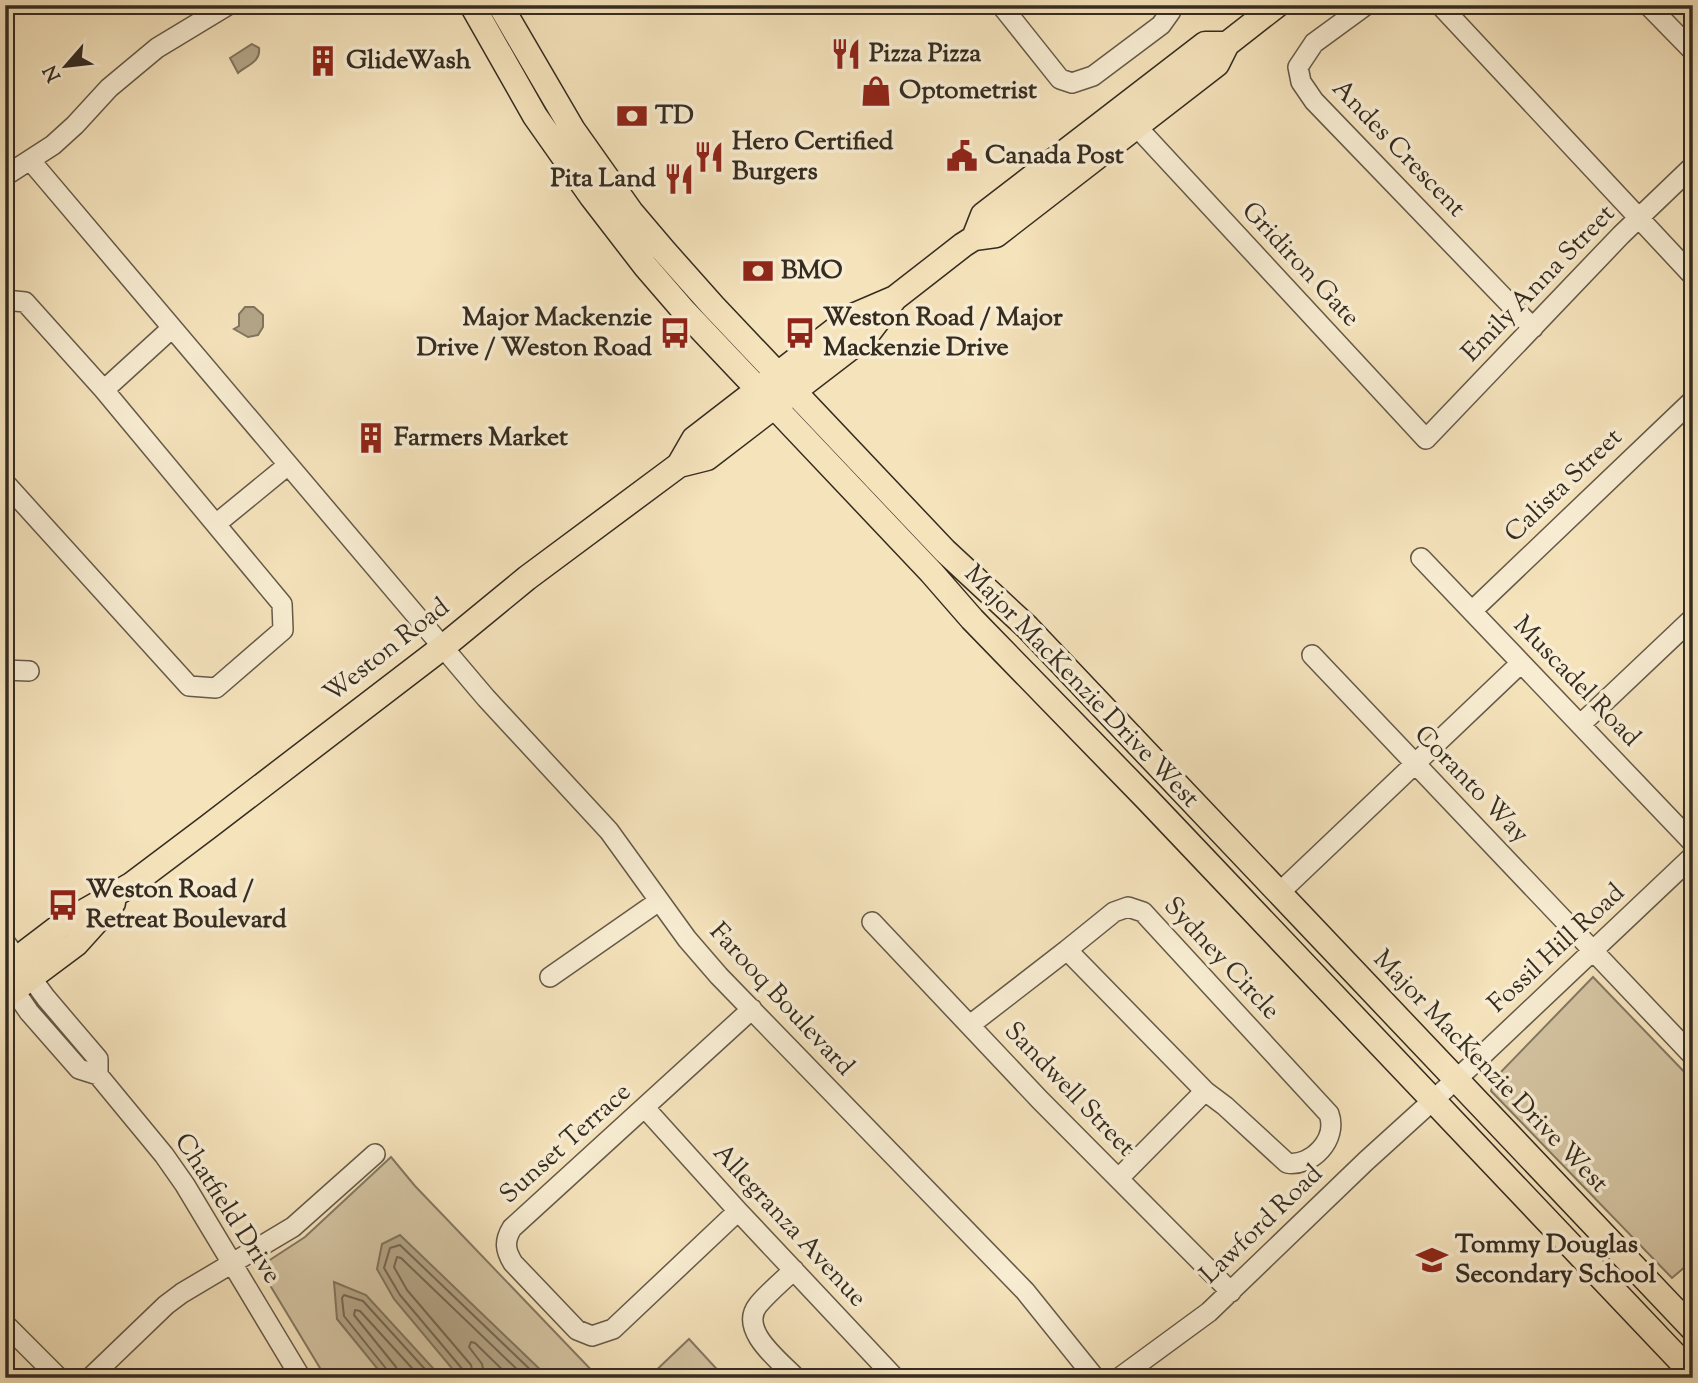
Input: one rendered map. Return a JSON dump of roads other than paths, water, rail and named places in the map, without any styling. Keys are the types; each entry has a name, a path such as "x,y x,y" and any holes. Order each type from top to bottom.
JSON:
{"main road":[{"name":"Major MacKenzie Drive West","path":"472,5 535,116 607,217 661,285 1027,627 1287,885 1456,1079 1693,1329"},
{"name":"Major MacKenzie Drive West","path":"500,5 573,130 631,212 698,290 775,390 1074,726 1147,799 1693,1374"},
{"name":"Weston Road","path":"974,237 996,235 1217,64 1227,44 1277,5"},
{"name":"Weston Road","path":"12,973 76,944 131,885 443,647 527,578 679,464 706,458 775,390 866,336 895,298 974,237 983,215 1205,44 1227,44"}],"street":[{"path":"5,176 53,145 109,88 157,48 228,5"},
{"path":"1001,5 1060,79 1072,83 1093,76 1161,25 1171,11 1171,5"},
{"name":"Andes Crescent","path":"1366,5 1314,43 1298,67 1301,82 1314,101 1533,328"},
{"path":"1440,5 1693,276"},
{"path":"1648,5 1693,51"},
{"name":"Gridiron Gate","path":"1136,126 1426,439"},
{"name":"Farooq Boulevard","path":"30,160 486,698 609,831 687,939 1025,1291 1095,1378"},
{"name":"Emily Anna Street","path":"1426,439 1639,217 1693,166"},
{"path":"5,300 25,302 104,390 282,604 283,631 216,688 189,686 5,483"},
{"path":"104,390 172,328"},
{"name":"Calista Street","path":"1472,611 1693,400"},
{"path":"216,524 288,464"},
{"name":"Muscadel Road","path":"1421,558 1693,843"},
{"path":"1581,724 1693,618"},
{"name":"Coranto Way","path":"1312,655 1693,1056"},
{"path":"1287,885 1521,663"},
{"path":"5,670 29,671"},
{"name":"Fossil Hill Road","path":"1433,1100 1693,856"},
{"path":"550,977 659,901"},
{"name":"Sydney Circle","path":"1128,907 1143,912 1329,1114 1333,1123 1332,1134 1310,1159 1295,1164 1287,1163 1205,1091 1067,950 1114,912 1128,907"},
{"name":"Sandwell Street","path":"872,922 1040,1100 1231,1292"},
{"path":"970,1025 1067,950"},
{"name":"Chatfield Drive","path":"12,973 29,1012 79,1069 98,1075 171,1165 301,1378"},
{"name":"Sunset Terrace","path":"738,1211 613,1329 592,1336 577,1330 507,1253 507,1236 512,1228 752,1009"},
{"path":"1119,1178 1205,1091"},
{"name":"Lawford Road","path":"1119,1378 1190,1327 1231,1292 1433,1100"},
{"name":"Allegranza Avenue","path":"645,1108 895,1378"},
{"path":"90,1378 166,1305 232,1262 293,1227 374,1154"},
{"path":"794,1270 756,1307 752,1323 759,1338 796,1378"},
{"path":"5,1324 59,1378"}],"water":[{"path":"252,44 259,48 258,57 238,73 230,58"},
{"path":"245,307 254,307 263,315 263,327 258,335 248,337 234,329 239,326 239,314"},
{"path":"400,1235 549,1378 460,1378 394,1299 377,1269 382,1244"},
{"path":"334,1282 366,1295 442,1378 385,1378 337,1319"}],"place":[{"name":"Pizza Pizza","path":"846,54"},
{"name":"GlideWash","path":"323,61"},
{"name":"Optometrist","path":"876,91"},
{"name":"TD","path":"632,116"},
{"name":"Canada Post","path":"962,156"},
{"name":"Hero Certified Burgers","path":"709,157"},
{"name":"Pita Land","path":"679,179"},
{"name":"BMO","path":"758,271"},
{"name":"Major Mackenzie Drive / Weston Road","path":"675,333"},
{"name":"Weston Road / Major Mackenzie Drive","path":"800,333"},
{"name":"Farmers Market","path":"371,438"},
{"name":"Weston Road / Retreat Boulevard","path":"63,905"},
{"name":"Tommy Douglas Secondary School","path":"1432,1260"}]}
